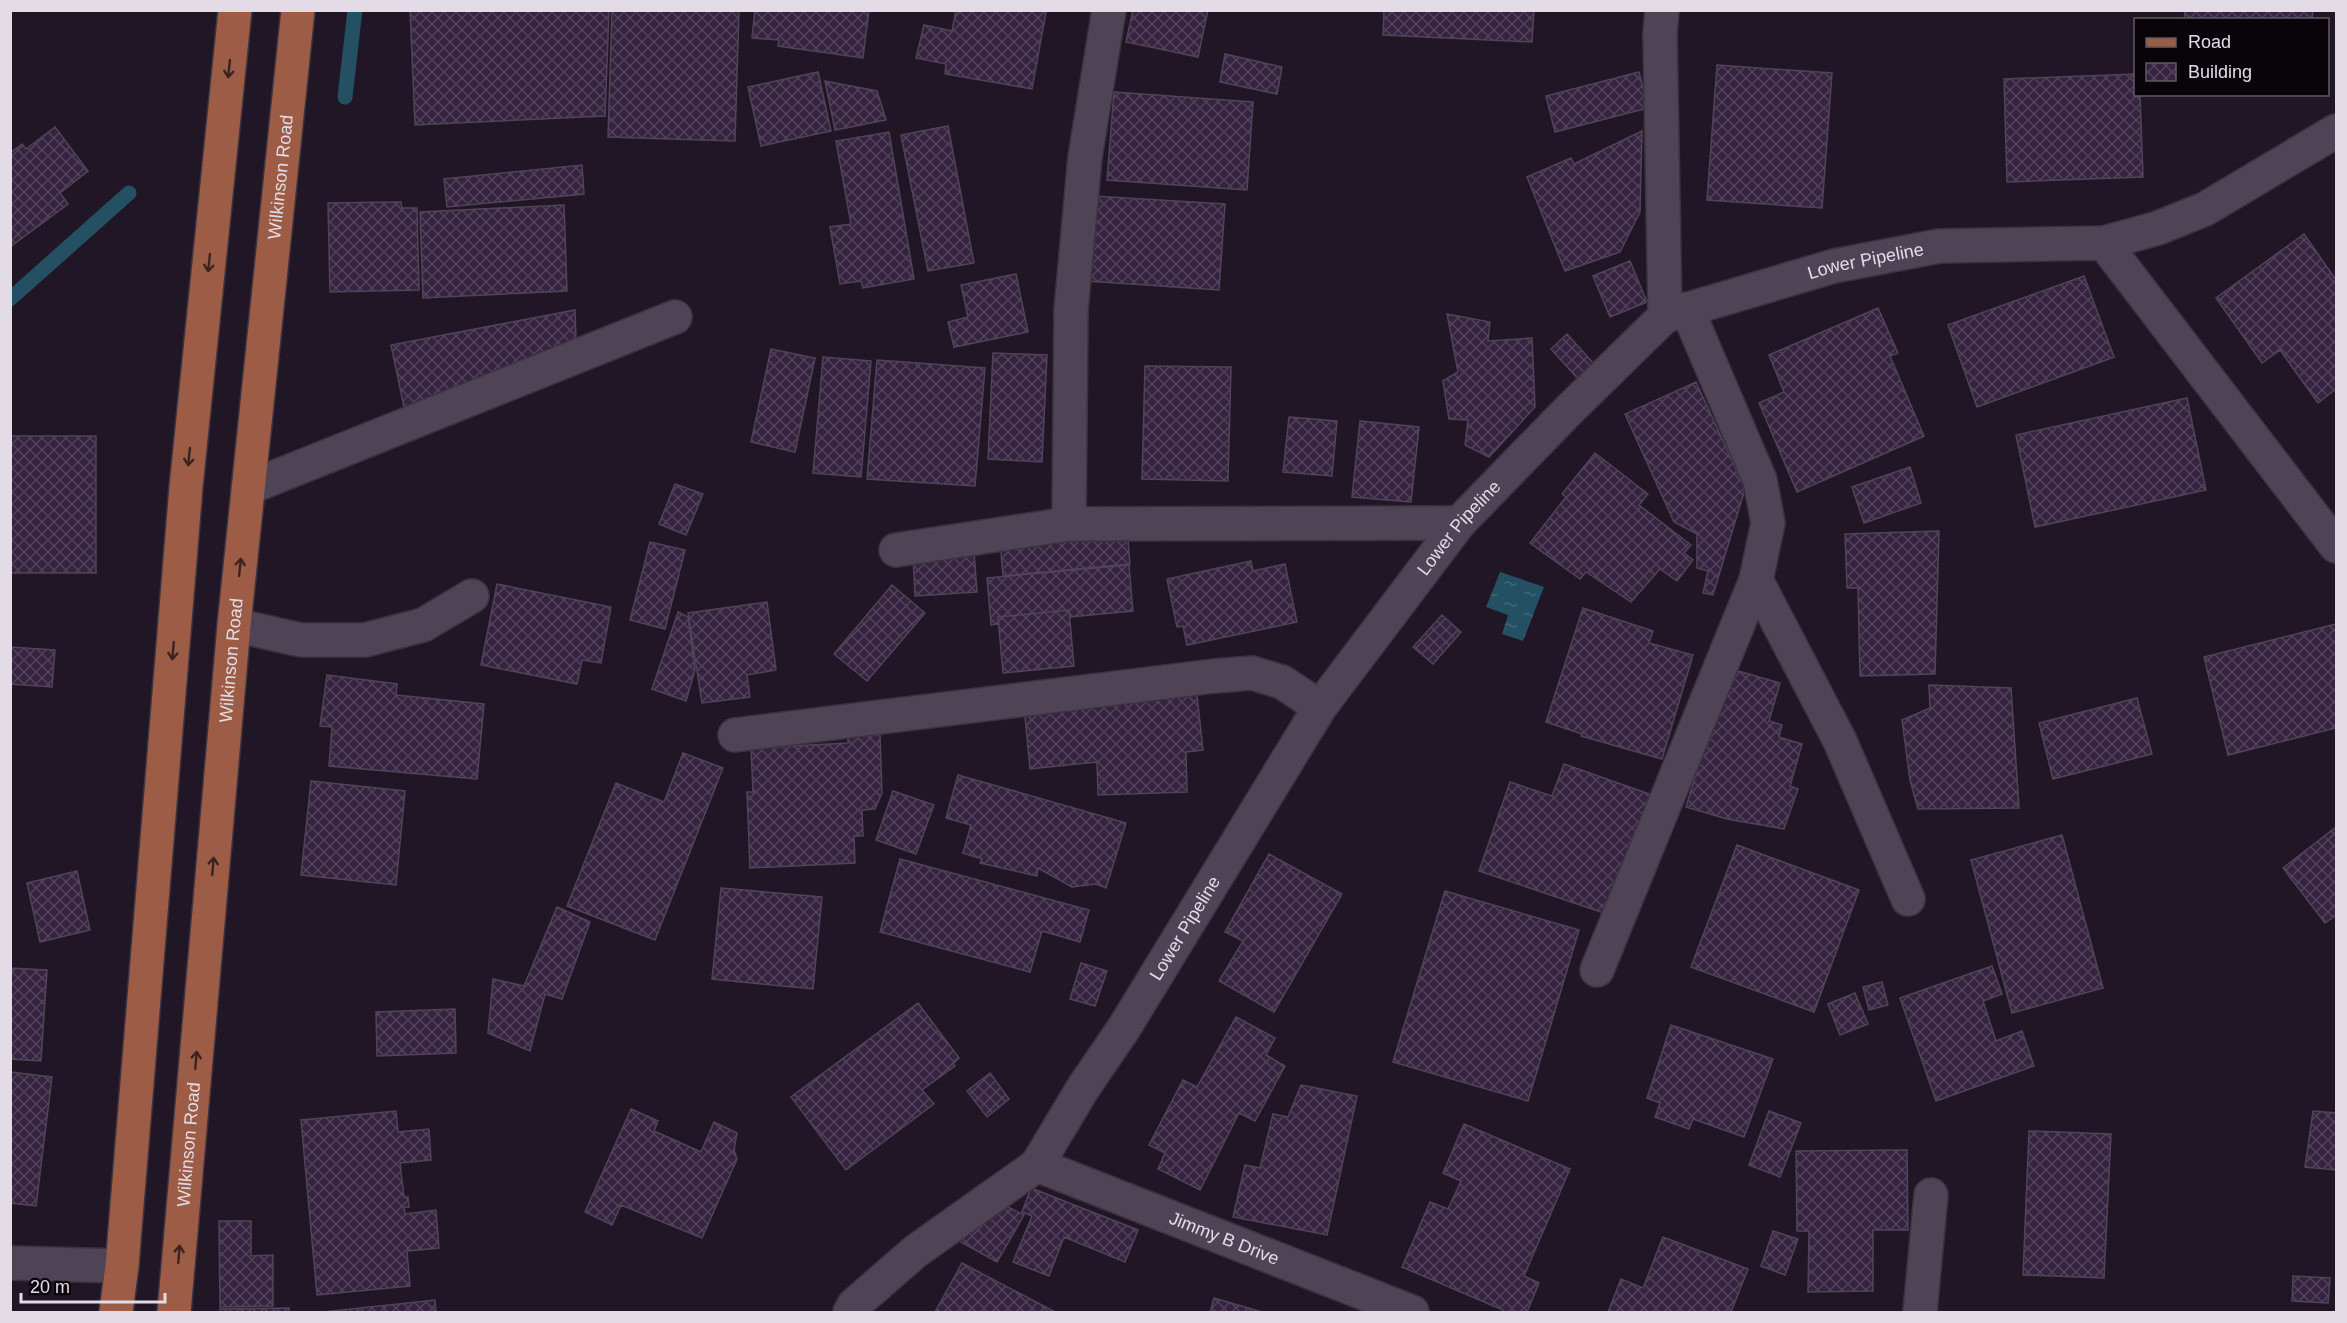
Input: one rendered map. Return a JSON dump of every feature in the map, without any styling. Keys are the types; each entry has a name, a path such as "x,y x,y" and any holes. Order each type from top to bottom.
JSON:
{"main road":[{"path":"116,1312 122,1266 186,487 235,10"},
{"name":"Wilkinson Road","path":"174,1312 234,625 298,10"}],"street":[{"path":"1069,524 1071,310 1085,157 1110,10"},
{"path":"1597,970 1755,580 1767,523 1761,480 1676,312 1660,34 1662,10"},
{"name":"Lower Pipeline","path":"850,1312 854,1305 916,1251 1037,1165 1083,1088 1124,1028 1320,707 1459,523 1568,411 1676,312 1834,266 1939,246 2104,243 2158,228 2205,208 2337,131"},
{"path":"2104,243 2337,546"},
{"path":"248,488 675,317"},
{"path":"896,550 1069,524 1459,523"},
{"path":"1755,580 1840,741 1908,899"},
{"path":"234,625 301,640 365,640 423,625 472,596"},
{"path":"735,735 1252,673 1282,682 1320,707"},
{"name":"Jimmy B Drive","path":"1037,1165 1412,1312"},
{"path":"1920,1312 1931,1195"},
{"path":"10,1263 122,1266"}],"water":[{"path":"1500,572 1544,587 1523,641 1502,634 1508,615 1486,607"}],"building":[{"path":"410,10 609,10 605,116 415,125"},
{"path":"612,10 739,10 735,141 608,137"},
{"path":"755,10 869,10 863,58 778,46 779,40 752,38"},
{"path":"956,10 1046,12 1032,89 945,74 946,64 916,58 924,25 952,31"},
{"path":"1133,10 1208,10 1198,57 1126,42"},
{"path":"1384,10 1534,10 1532,42 1383,35"},
{"path":"2185,10 2313,10 2312,18 2184,18"},
{"path":"1225,54 1282,67 1277,94 1220,82"},
{"path":"1717,65 1832,73 1822,208 1707,200"},
{"path":"818,72 831,131 761,146 748,87"},
{"path":"1639,72 1648,108 1555,132 1546,96"},
{"path":"2134,74 2134,96 2140,96 2143,177 2007,182 2004,79"},
{"path":"825,81 877,91 886,120 835,130"},
{"path":"1114,92 1253,102 1247,190 1107,180"},
{"path":"948,126 974,263 928,271 901,135"},
{"path":"55,127 88,171 60,193 68,204 10,247 10,153 22,144 26,149"},
{"path":"1642,131 1640,212 1620,252 1565,271 1527,177 1571,158 1574,164"},
{"path":"889,132 914,279 863,288 861,281 840,284 830,227 851,224 836,141"},
{"path":"582,165 584,194 447,207 444,179"},
{"path":"1093,196 1225,204 1219,290 1087,281"},
{"path":"401,202 402,208 417,208 419,290 330,292 328,203"},
{"path":"564,205 567,291 423,298 420,212"},
{"path":"2304,234 2336,280 2336,389 2318,403 2280,350 2262,363 2216,298"},
{"path":"1630,261 1647,302 1610,317 1593,276"},
{"path":"1016,274 1028,332 954,347 948,322 968,317 961,285"},
{"path":"2084,276 2114,357 1977,407 1948,325"},
{"path":"1878,308 1898,353 1890,356 1924,436 1797,492 1759,403 1784,392 1769,355"},
{"path":"575,310 576,339 404,407 391,345"},
{"path":"1447,314 1490,322 1488,341 1532,338 1535,407 1489,457 1465,445 1468,420 1449,419 1443,381 1458,372"},
{"path":"1567,334 1594,364 1578,379 1551,349"},
{"path":"771,349 815,358 795,452 751,442"},
{"path":"993,353 1047,355 1042,462 988,459"},
{"path":"823,357 871,361 861,477 813,473"},
{"path":"877,360 985,368 975,486 867,479"},
{"path":"1145,366 1231,367 1228,481 1142,479"},
{"path":"1696,382 1745,489 1713,595 1703,593 1708,571 1697,568 1697,534 1674,522 1625,414"},
{"path":"2187,398 2206,490 2035,527 2016,435"},
{"path":"1289,417 1337,421 1332,476 1283,472"},
{"path":"1360,421 1419,427 1411,502 1352,497"},
{"path":"10,436 96,436 96,573 10,573"},
{"path":"1595,453 1648,494 1639,505 1691,545 1684,553 1693,560 1677,581 1660,569 1631,602 1586,572 1580,579 1530,543 1566,497 1562,494"},
{"path":"1910,467 1921,503 1864,523 1852,487"},
{"path":"675,484 703,494 686,535 659,524"},
{"path":"1127,529 1130,564 1003,576 1000,542"},
{"path":"1939,531 1935,674 1860,676 1858,588 1847,588 1845,534"},
{"path":"650,542 685,550 665,629 630,620"},
{"path":"974,552 977,592 915,596 913,556"},
{"path":"1251,561 1253,571 1285,564 1297,622 1187,645 1183,626 1177,627 1167,579"},
{"path":"1129,565 1133,611 1070,617 1069,610 998,617 998,624 991,625 987,578"},
{"path":"497,584 611,607 601,663 582,660 577,684 481,665"},
{"path":"892,585 925,613 867,681 834,654"},
{"path":"767,602 776,670 747,675 750,697 702,703 688,613"},
{"path":"1583,608 1653,631 1649,643 1693,655 1662,759 1581,736 1582,734 1546,722"},
{"path":"1069,610 1074,666 1003,673 998,617"},
{"path":"678,612 688,617 695,670 686,701 652,689"},
{"path":"1442,615 1461,632 1433,664 1413,647"},
{"path":"2336,624 2336,728 2228,755 2204,657"},
{"path":"10,647 55,650 52,687 10,684"},
{"path":"1728,668 1780,683 1769,721 1782,725 1779,737 1802,744 1790,786 1798,789 1784,829 1727,819 1686,807"},
{"path":"327,675 397,684 396,695 484,704 477,779 329,766 332,727 320,726"},
{"path":"1929,685 2011,688 2019,808 1918,809 1910,780 1902,720 1930,708"},
{"path":"1196,686 1203,750 1186,752 1187,792 1098,795 1097,762 1030,769 1024,706"},
{"path":"2137,698 2152,754 2053,779 2039,723"},
{"path":"880,735 882,793 875,809 862,810 863,836 854,836 855,863 750,868 747,792 753,792 751,748 848,743 848,737"},
{"path":"683,753 723,768 655,940 567,906 616,783 664,802"},
{"path":"1564,764 1655,796 1613,916 1479,871 1510,782 1552,796"},
{"path":"958,775 1126,823 1106,888 1096,884 1072,887 1038,868 1037,876 980,863 982,859 963,853 971,825 946,818"},
{"path":"311,781 405,791 396,885 301,875"},
{"path":"893,791 934,805 916,854 876,840"},
{"path":"2336,827 2336,915 2325,923 2283,868"},
{"path":"2062,835 2103,988 2012,1013 1971,860"},
{"path":"1737,845 1859,890 1814,1012 1691,967"},
{"path":"1269,854 1342,894 1274,1012 1219,981 1243,941 1225,932"},
{"path":"900,859 1089,910 1080,942 1042,931 1030,972 880,932"},
{"path":"77,871 90,930 40,942 27,883"},
{"path":"721,888 822,897 813,989 712,979"},
{"path":"1445,891 1579,930 1528,1101 1393,1062"},
{"path":"557,907 590,922 562,999 545,994 530,1051 488,1033 493,979 524,986"},
{"path":"1081,963 1107,971 1095,1006 1070,999"},
{"path":"1992,966 2002,994 1983,1001 1996,1041 2022,1031 2034,1066 1936,1101 1900,998"},
{"path":"10,968 47,970 41,1061 10,1059"},
{"path":"1882,982 1888,1005 1869,1010 1863,987"},
{"path":"1855,993 1868,1024 1840,1035 1828,1004"},
{"path":"918,1003 959,1058 953,1064 955,1066 922,1090 934,1104 846,1170 791,1097"},
{"path":"455,1009 456,1053 377,1056 376,1012"},
{"path":"1236,1017 1275,1038 1266,1055 1285,1066 1255,1121 1239,1113 1200,1190 1158,1169 1165,1153 1149,1145 1183,1080 1197,1087"},
{"path":"1671,1025 1773,1059 1744,1137 1693,1119 1689,1129 1655,1117 1660,1103 1647,1098"},
{"path":"10,1072 52,1077 36,1206 10,1203"},
{"path":"990,1073 1009,1099 987,1117 967,1091"},
{"path":"1301,1085 1357,1096 1327,1235 1233,1217 1245,1165 1260,1168 1273,1114 1288,1117"},
{"path":"631,1109 658,1121 654,1131 701,1152 714,1122 737,1133 734,1150 737,1159 702,1238 621,1205 612,1225 585,1212"},
{"path":"396,1111 398,1132 429,1129 431,1160 400,1163 404,1197 408,1197 409,1207 404,1207 405,1214 436,1210 439,1248 407,1251 410,1286 317,1295 301,1120"},
{"path":"1769,1111 1801,1123 1780,1177 1749,1165"},
{"path":"2313,1111 2336,1113 2336,1170 2305,1167"},
{"path":"1464,1124 1570,1169 1524,1276 1539,1283 1527,1312 1503,1312 1503,1310 1402,1267 1430,1202 1448,1209 1461,1181 1443,1173"},
{"path":"2029,1131 2111,1134 2104,1278 2023,1275"},
{"path":"1907,1150 1908,1230 1873,1230 1873,1291 1808,1292 1809,1231 1797,1231 1796,1151"},
{"path":"1031,1188 1138,1230 1125,1262 1064,1237 1049,1276 1013,1262 1032,1216 1022,1212"},
{"path":"998,1202 1024,1215 997,1262 948,1235"},
{"path":"219,1221 251,1221 251,1256 273,1255 273,1306 220,1307"},
{"path":"1773,1231 1798,1239 1785,1275 1761,1266"},
{"path":"1663,1237 1748,1269 1731,1312 1608,1312 1621,1279 1643,1288"},
{"path":"962,1263 1055,1312 935,1312"},
{"path":"2293,1276 2330,1278 2328,1303 2292,1301"},
{"path":"1214,1298 1262,1312 1210,1312"},
{"path":"435,1300 436,1312 323,1312"},
{"path":"289,1308 289,1312 220,1312 220,1309"}],"waterway":[{"path":"345,97 355,10"},
{"path":"10,299 129,193"}]}
